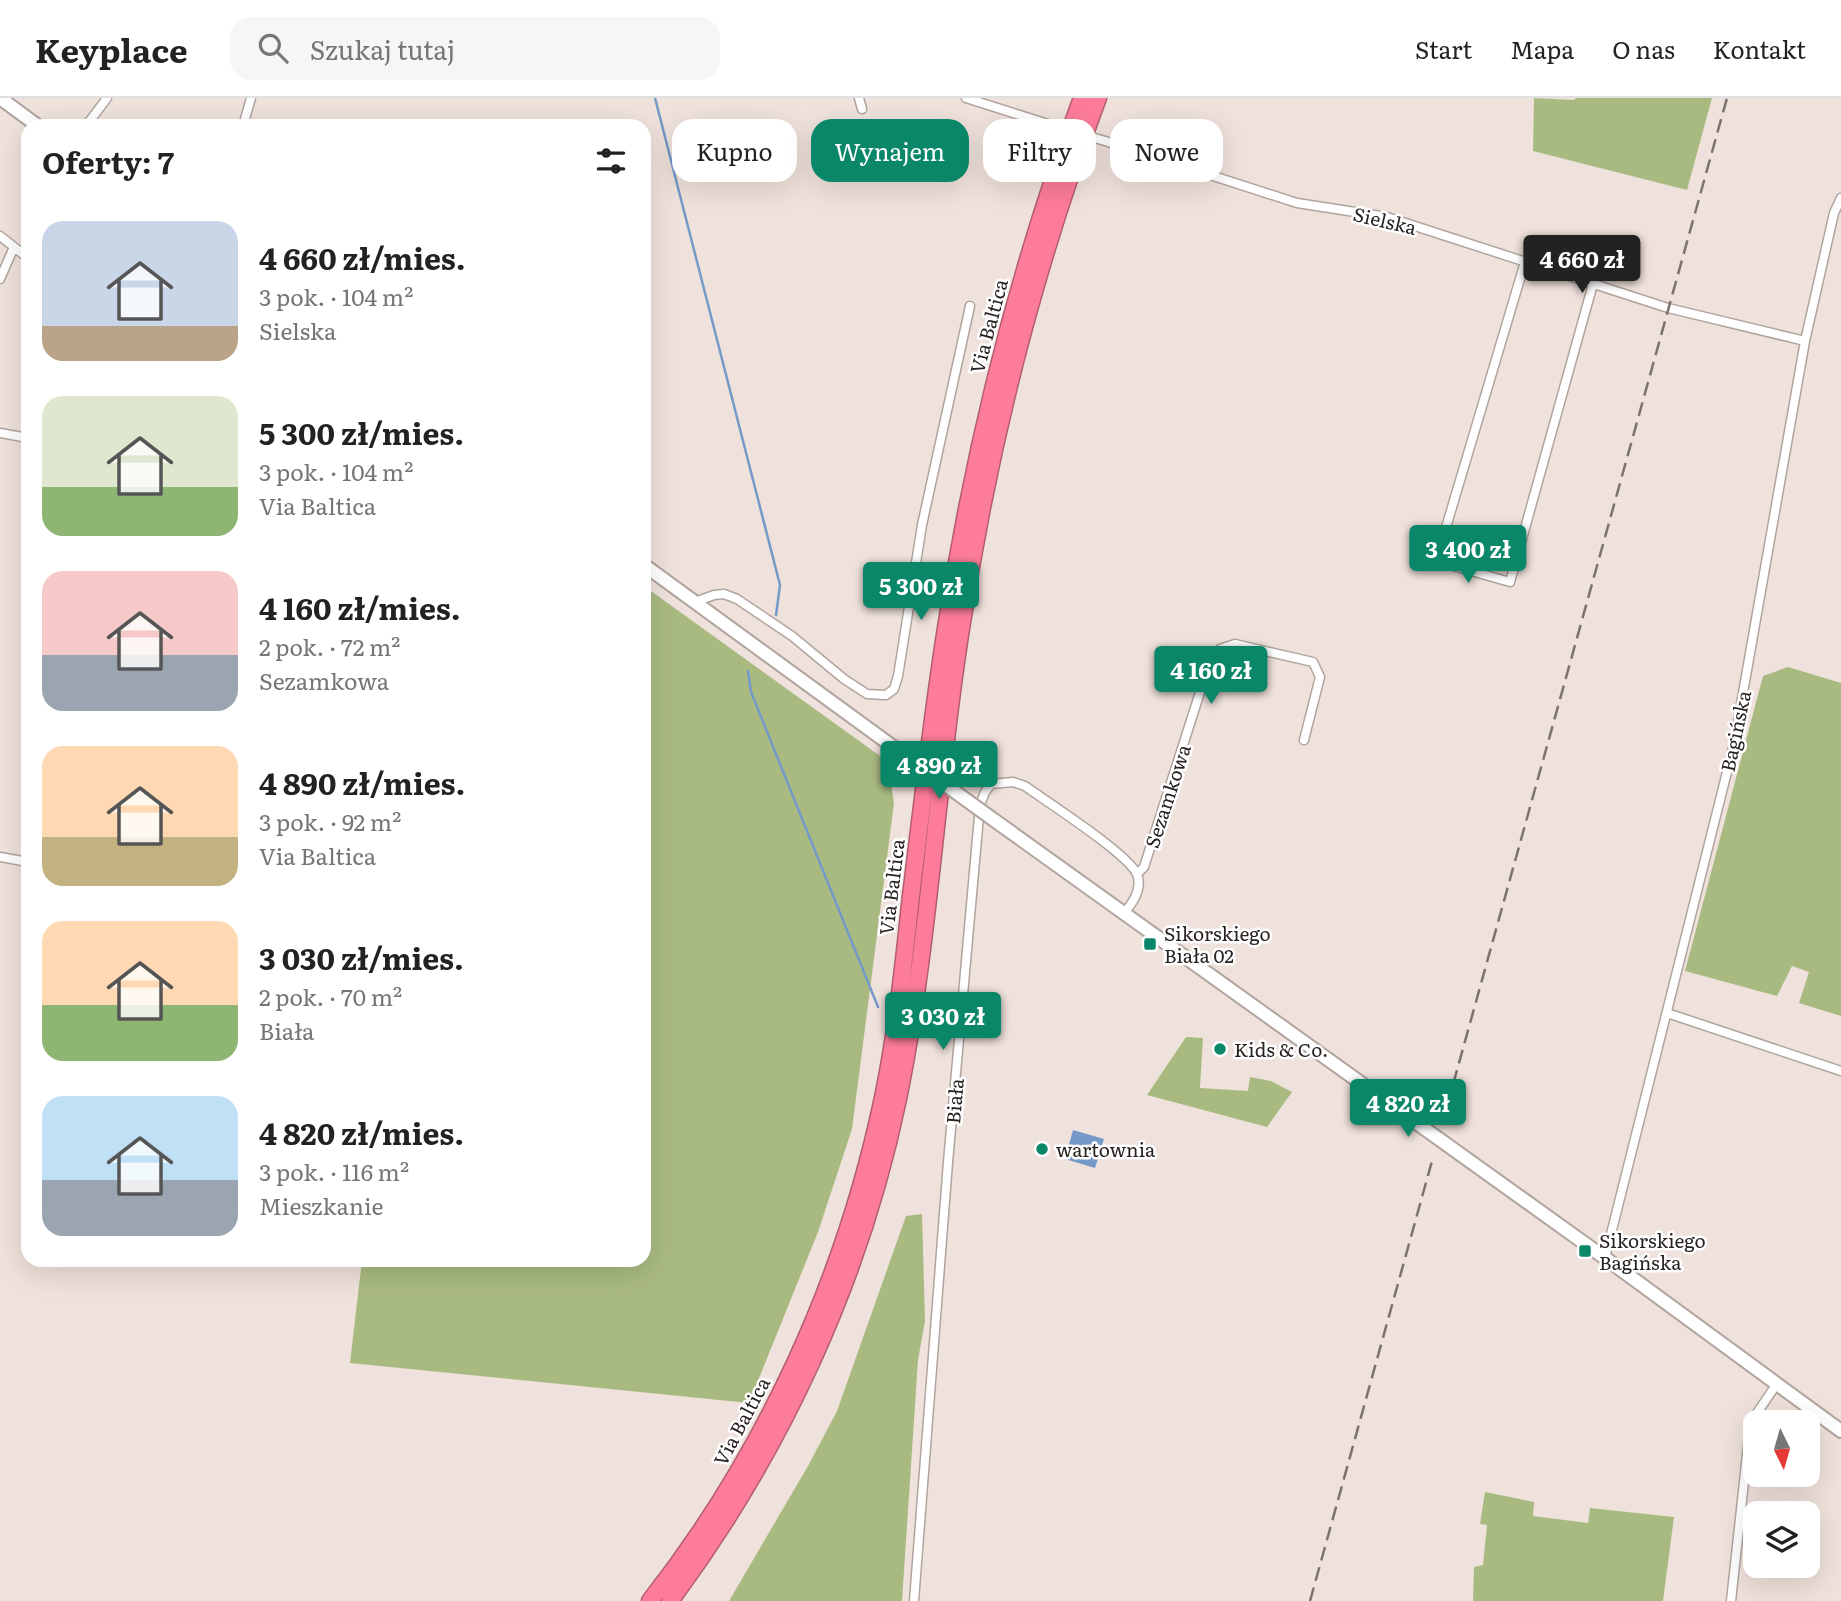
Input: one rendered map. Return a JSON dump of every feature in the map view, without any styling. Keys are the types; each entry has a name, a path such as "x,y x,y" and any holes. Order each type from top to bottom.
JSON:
{"highway":[{"name":"Via Baltica","path":"650,1601 687,1552 730,1485 773,1408 827,1289 862,1183 894,1032 937,686 968,502 1018,293 1082,98"},
{"name":"Via Baltica","path":"670,1601 734,1508 797,1395 841,1295 875,1191 896,1107 909,1038 945,740 982,506 1033,298 1068,183 1098,98"}],"street":[{"path":"0,98 28,119"},
{"path":"91,119 107,98"},
{"path":"245,119 251,98"},
{"path":"859,98 862,109"},
{"name":"Sielska","path":"966,98 1297,203 1387,217 1668,308 1805,341"},
{"name":"Bagińska","path":"1605,1258 1734,744 1805,341 1834,214 1841,198"},
{"path":"0,236 21,252"},
{"path":"0,279 14,247"},
{"path":"1525,262 1436,561 1510,582 1593,284"},
{"path":"695,603 724,594 737,599 792,636 844,679 867,694 886,695 894,689 922,525 970,306"},
{"path":"0,433 21,438"},
{"path":"651,570 1841,1431"},
{"name":"Sezamkowa","path":"1137,874 1144,867 1210,661 1220,649 1234,644 1313,662 1320,677 1304,740"},
{"name":"Biała","path":"914,1601 948,1162 980,805 985,792 991,784 1001,782 1025,786 1104,843 1137,874"},
{"path":"0,857 21,861"},
{"path":"1124,913 1136,897 1139,885 1137,874"},
{"path":"1667,1013 1841,1071"},
{"path":"1731,1601 1750,1427 1776,1385"}],"green space":[{"path":"1534,98 1712,98 1687,190 1533,151"},
{"path":"651,591 887,761 894,803 852,1129 818,1232 749,1403 350,1363 361,1267 651,1267"},
{"path":"1788,667 1841,683 1841,1016 1799,1003 1809,972 1792,966 1777,996 1685,971 1763,676"},
{"path":"1186,1037 1203,1038 1200,1088 1248,1091 1250,1077 1271,1081 1292,1092 1267,1127 1147,1095"},
{"path":"922,1214 925,1321 918,1360 902,1601 729,1601 837,1411 906,1216"},
{"path":"1485,1492 1534,1502 1533,1516 1588,1523 1590,1508 1674,1517 1663,1601 1473,1601 1474,1567 1483,1565 1487,1525 1480,1524"}],"water":[{"path":"1073,1130 1104,1139 1095,1168 1065,1159"}],"waterway":[{"path":"655,98 780,585 776,615"},
{"path":"748,671 751,692 878,1007"}],"railway":[{"path":"1442,1124 1727,98"},
{"path":"1310,1601 1432,1161"}],"place":[{"name":"Sikorskiego Biała 02","path":"1150,944"},
{"name":"Kids & Co.","path":"1220,1049"},
{"name":"wartownia","path":"1042,1149"},
{"name":"Sikorskiego Bagińska","path":"1585,1251"}]}
